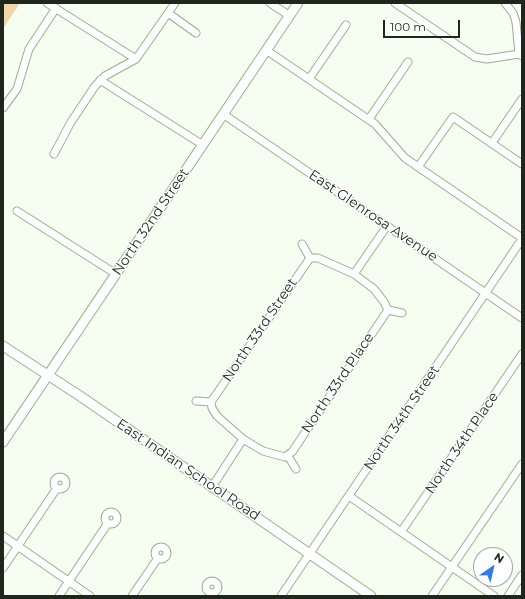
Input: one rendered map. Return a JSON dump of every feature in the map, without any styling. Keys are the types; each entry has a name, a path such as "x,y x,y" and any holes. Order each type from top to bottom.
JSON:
{"main road":[{"name":"North 32nd Street","path":"3,442 298,3"},
{"name":"East Indian School Road","path":"3,346 48,375 371,596"}],"street":[{"path":"48,3 136,59"},
{"path":"270,3 290,16"},
{"path":"394,3 475,57 487,59 520,55 516,22 513,13 505,3"},
{"path":"54,154 71,122 100,80 136,59 170,7 196,33"},
{"path":"3,108 17,89 29,49 56,8"},
{"path":"309,79 346,25"},
{"path":"266,50 369,119 380,129 405,158 522,239"},
{"path":"369,119 408,62"},
{"path":"100,80 203,145"},
{"path":"492,143 522,99"},
{"name":"East Glenrosa Avenue","path":"224,114 522,318"},
{"path":"418,167 453,117 522,164"},
{"path":"17,211 116,274"},
{"path":"354,274 387,226"},
{"name":"North 34th Street","path":"281,596 522,239"},
{"path":"302,244 310,258 318,258 354,274 374,290 384,302 388,310 402,313"},
{"name":"North 33rd Street","path":"212,402 310,258"},
{"name":"North 33rd Place","path":"288,456 388,310"},
{"name":"North 34th Place","path":"402,532 522,354"},
{"path":"196,401 212,402 212,408 217,416 243,439 263,451 276,456 288,456 296,469"},
{"path":"212,487 243,439"},
{"path":"432,596 522,464"},
{"path":"3,568 57,488"},
{"path":"349,496 494,596"},
{"path":"59,596 108,523"},
{"path":"3,536 90,596"},
{"path":"132,596 158,558"},
{"path":"508,596 522,575"}],"shaded area":[{"path":"3,3 20,3 3,29"}]}
